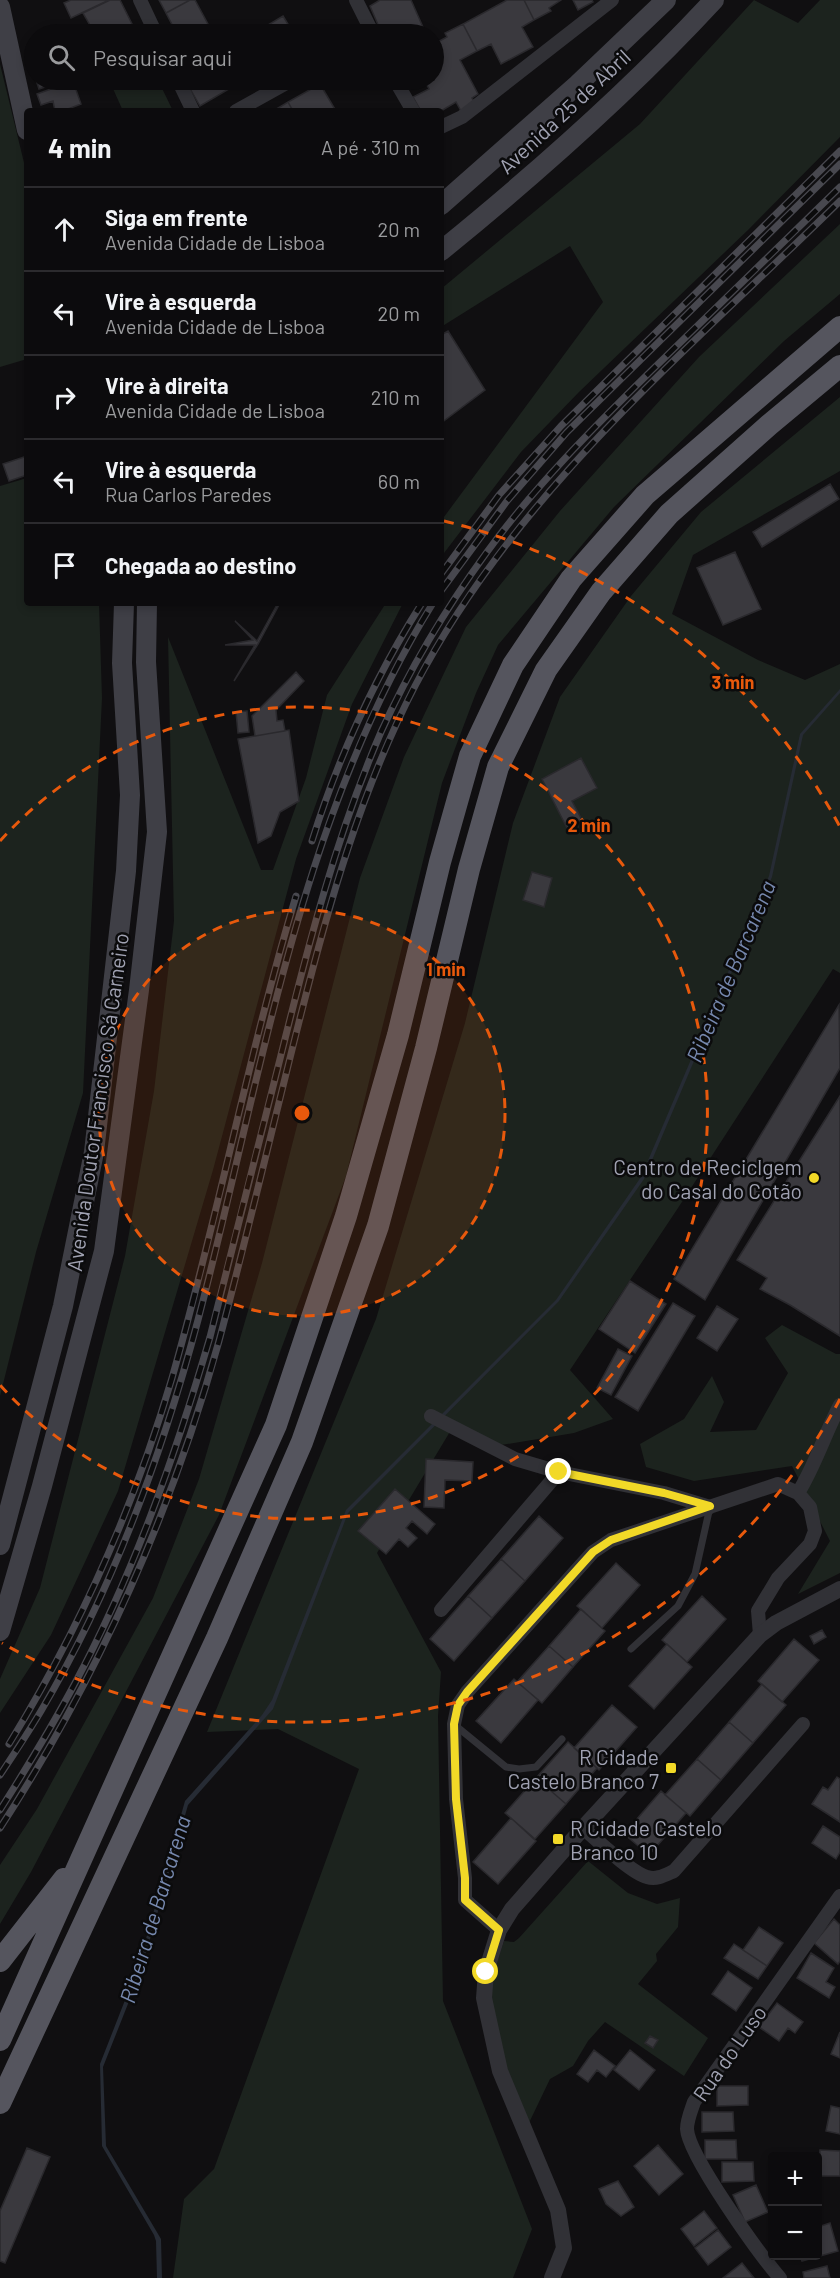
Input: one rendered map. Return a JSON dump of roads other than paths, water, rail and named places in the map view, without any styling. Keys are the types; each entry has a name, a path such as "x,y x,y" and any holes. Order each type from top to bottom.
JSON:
{"highway":[{"path":"0,2040 276,1425 349,1205 398,1035 440,862 470,756 513,664 571,579 645,495 840,327"},
{"path":"0,2103 217,1638 302,1442 378,1226 426,1048 469,870 498,767 546,670 601,592 669,514 769,425 840,366"},
{"path":"0,1961 85,1852"}],"main road":[{"name":"Avenida 25 de Abril","path":"444,202 569,92 666,0"},
{"name":"Avenida 25 de Abril","path":"444,248 498,205 603,112 714,0"},
{"path":"0,7 24,116"},
{"name":"Avenida Doutor Francisco Sá Carneiro","path":"0,1545 63,1306 94,1152 129,817 130,795 122,663 124,606"},
{"name":"Avenida Doutor Francisco Sá Carneiro","path":"0,1631 42,1486 104,1251 158,832 146,662 147,606"}],"street":[{"path":"140,0 151,24"},
{"path":"356,0 367,24"},
{"path":"444,126 462,117 612,0"},
{"path":"183,90 192,108"},
{"path":"241,108 274,90"},
{"path":"401,90 411,108"},
{"path":"760,1635 758,1611 778,1578 810,1544 815,1532 810,1507 801,1487 840,1405"},
{"path":"430,1416 515,1459 559,1472 664,1493 710,1506"},
{"path":"441,1610 559,1472"},
{"path":"499,1930 465,1900 465,1878 456,1799 454,1724 458,1705 467,1692 593,1552 611,1540 778,1484 801,1487"},
{"path":"552,2278 564,2248 558,2210 500,2071 484,1998 486,1972 499,1930 512,1910 583,1828 760,1635 776,1623 840,1589"},
{"path":"583,1828 635,1870 646,1877 661,1878 674,1871 803,1724"},
{"name":"Rua do Luso","path":"780,2278 704,2170 691,2144 687,2130 688,2117 694,2102 840,1896"}],"lane":[{"path":"631,1649 678,1606 695,1574 710,1506"},
{"path":"454,1724 506,1767 519,1769 536,1767 562,1739"}],"water":[{"name":"Ribeira de Barcarena","path":"840,689 840,693 803,735 772,877 644,1179 559,1301 348,1513 273,1709 188,1805 141,1971 103,2067 106,2146 161,2239 162,2278 157,2278 154,2235 102,2146 100,2064 138,1967 185,1801 262,1715 272,1700 346,1510 556,1300 641,1177 769,876 800,734"}],"railway":[{"path":"444,570 499,495 561,426 840,151"},
{"path":"444,587 507,501 567,432 840,164"},
{"path":"0,1810 56,1717 95,1643 134,1558 167,1471 210,1337 324,892 365,771 404,685 443,617 472,573 505,528 545,481 629,392 840,187"},
{"path":"0,1828 36,1771 100,1653 128,1593 178,1469 219,1341 310,979 334,893 378,767 415,686 456,616 502,549 554,487 665,369 840,201"},
{"path":"312,841 322,810 359,719 373,689 420,606"},
{"path":"0,1775 67,1665 133,1521 184,1371 265,1044 316,861 348,772 387,686 431,606"},
{"path":"9,1744 59,1657 102,1567 157,1426 189,1318 263,1016 296,896"}],"place":[{"name":"Centro de Reciclgem do Casal do Cotão","path":"814,1178"},
{"name":"R Cidade Castelo Branco 7","path":"671,1768"},
{"name":"R Cidade Castelo Branco 10","path":"558,1839"}]}
